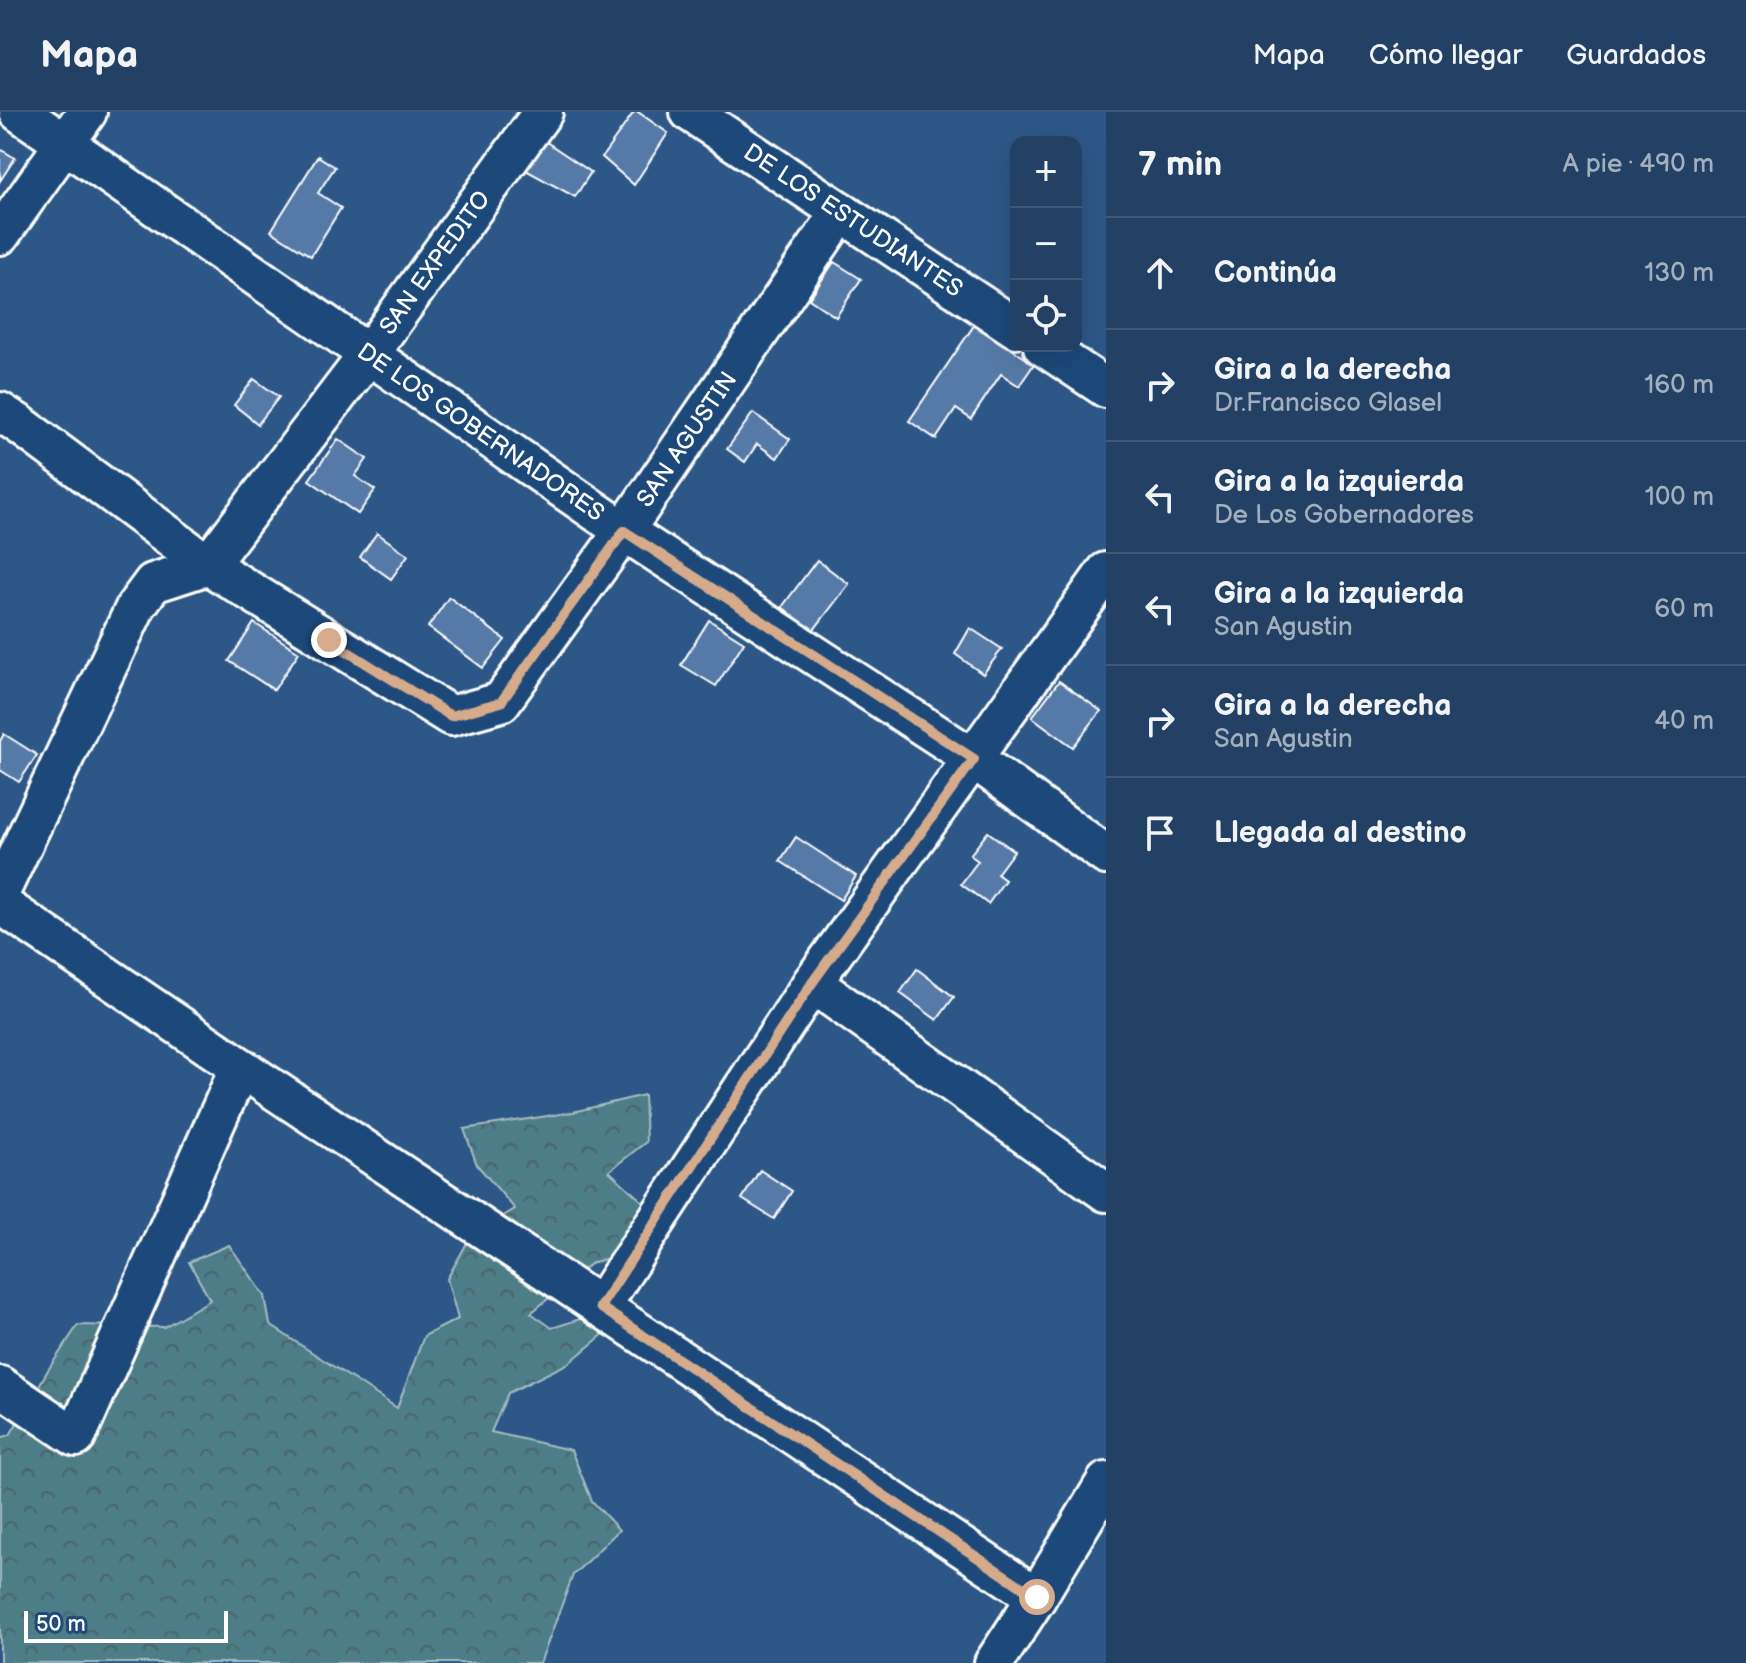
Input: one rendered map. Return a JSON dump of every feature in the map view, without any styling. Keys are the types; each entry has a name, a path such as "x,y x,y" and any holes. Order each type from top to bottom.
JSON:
{"street":[{"name":"DE LOS GOBERNADORES","path":"19,112 624,531 974,759 1106,855"},
{"path":"0,235 87,112"},
{"name":"SAN EXPEDITO","path":"208,565 368,355 543,112"},
{"name":"DE LOS ESTUDIANTES","path":"690,112 1010,324"},
{"name":"SAN AGUSTIN","path":"0,412 208,565 451,716 501,702 624,531 841,212"},
{"path":"1052,352 1106,388"},
{"path":"0,892 136,606 153,583 208,565"},
{"path":"600,1307 812,983 1106,572"},
{"path":"0,904 1037,1597"},
{"path":"812,983 1106,1192"},
{"path":"0,1386 76,1437 240,1067"},
{"path":"994,1663 1106,1482"}],"green space":[{"path":"644,1095 646,1142 609,1171 653,1211 636,1249 590,1264 531,1313 552,1328 596,1314 606,1332 569,1363 508,1393 491,1432 571,1450 592,1501 619,1530 573,1575 540,1663 0,1663 0,1438 10,1435 78,1325 164,1327 210,1300 189,1262 229,1245 265,1296 270,1325 397,1408 424,1336 458,1319 447,1279 472,1234 515,1209 477,1165 464,1129 573,1112"}],"building":[{"path":"634,112 668,133 634,185 602,157"},
{"path":"542,139 591,172 575,197 520,167"},
{"path":"0,149 15,158 0,181"},
{"path":"318,156 335,167 318,193 341,208 311,256 271,231"},
{"path":"834,262 861,279 836,317 809,299"},
{"path":"975,324 1010,348 1010,352 1016,352 1034,364 1019,386 1001,374 971,419 956,409 936,439 909,421"},
{"path":"254,379 279,397 258,424 234,405"},
{"path":"753,413 790,439 777,458 757,444 745,462 727,449"},
{"path":"338,439 367,459 355,476 375,490 358,514 309,480"},
{"path":"377,533 408,555 391,579 360,557"},
{"path":"817,560 849,584 813,631 782,607"},
{"path":"449,597 505,640 483,668 428,627"},
{"path":"709,620 744,642 716,686 681,665"},
{"path":"254,623 299,652 274,690 229,661"},
{"path":"970,628 1002,649 983,674 955,654"},
{"path":"1059,681 1101,711 1073,747 1032,717"},
{"path":"4,734 37,755 19,782 0,770 0,741"},
{"path":"988,832 1014,851 997,874 1005,880 988,904 961,884 978,861 970,855"},
{"path":"796,837 856,876 841,900 780,861"},
{"path":"917,969 954,997 937,1020 900,993"},
{"path":"760,1170 792,1191 774,1219 742,1199"}],"route":[{"path":"329,640 451,716 501,702 624,531 974,759 812,983 600,1307 1037,1597"}]}
